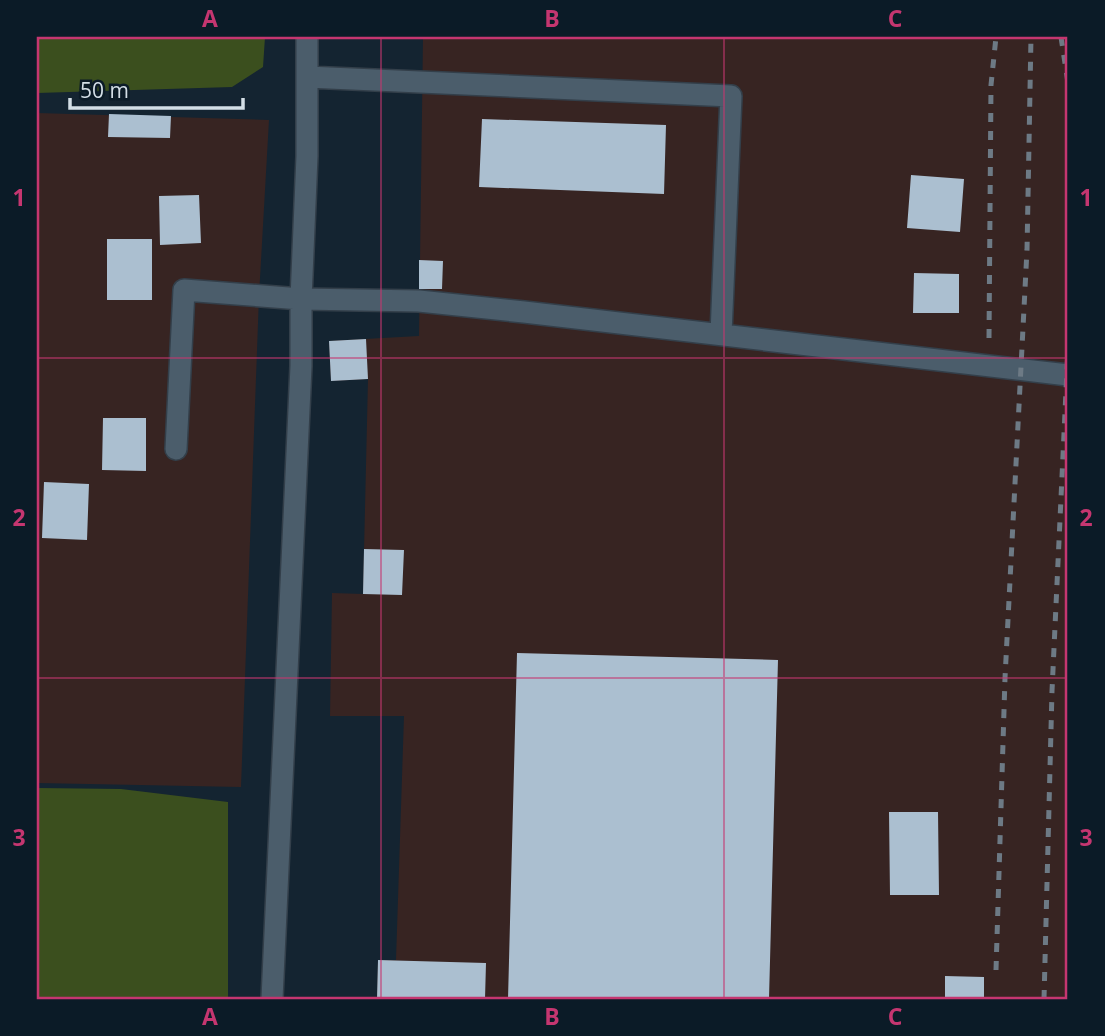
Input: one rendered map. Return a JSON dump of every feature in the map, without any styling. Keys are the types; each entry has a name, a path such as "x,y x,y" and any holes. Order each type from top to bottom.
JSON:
{"lane":[{"path":"272,999 302,366 307,37"},
{"path":"307,77 732,96 721,334"},
{"path":"176,449 184,290 301,299 419,301 1068,374"}],"shaded area":[{"path":"423,37 1068,37 1068,999 377,999 378,960 396,960 404,716 330,716 332,593 363,594 368,379 331,381 329,341 419,336"},
{"path":"37,113 269,120 259,296 241,787 37,783"}],"green space":[{"path":"37,37 265,37 263,67 232,87 37,93"},
{"path":"37,788 121,789 228,802 228,999 37,999"}],"building":[{"path":"109,114 171,116 170,138 108,137"},
{"path":"482,119 666,125 664,194 479,187"},
{"path":"911,175 964,179 960,232 907,228"},
{"path":"199,195 201,243 160,245 159,196"},
{"path":"107,239 152,239 152,300 107,300"},
{"path":"419,260 443,261 442,289 419,289"},
{"path":"914,273 959,274 959,313 913,313"},
{"path":"366,339 368,379 331,381 329,341"},
{"path":"103,418 146,418 146,471 102,470"},
{"path":"44,482 89,484 87,540 42,538"},
{"path":"364,549 404,550 402,595 363,594"},
{"path":"517,653 778,660 769,999 508,999"},
{"path":"889,812 938,812 939,895 890,895"},
{"path":"378,960 486,963 485,999 377,999"},
{"path":"945,976 984,977 984,999 945,999"}],"railway":[{"path":"989,338 991,85 996,37"},
{"path":"996,970 1005,678 1027,250 1031,37"},
{"path":"1061,37 1068,83"},
{"path":"1044,999 1052,691 1068,348"}]}
